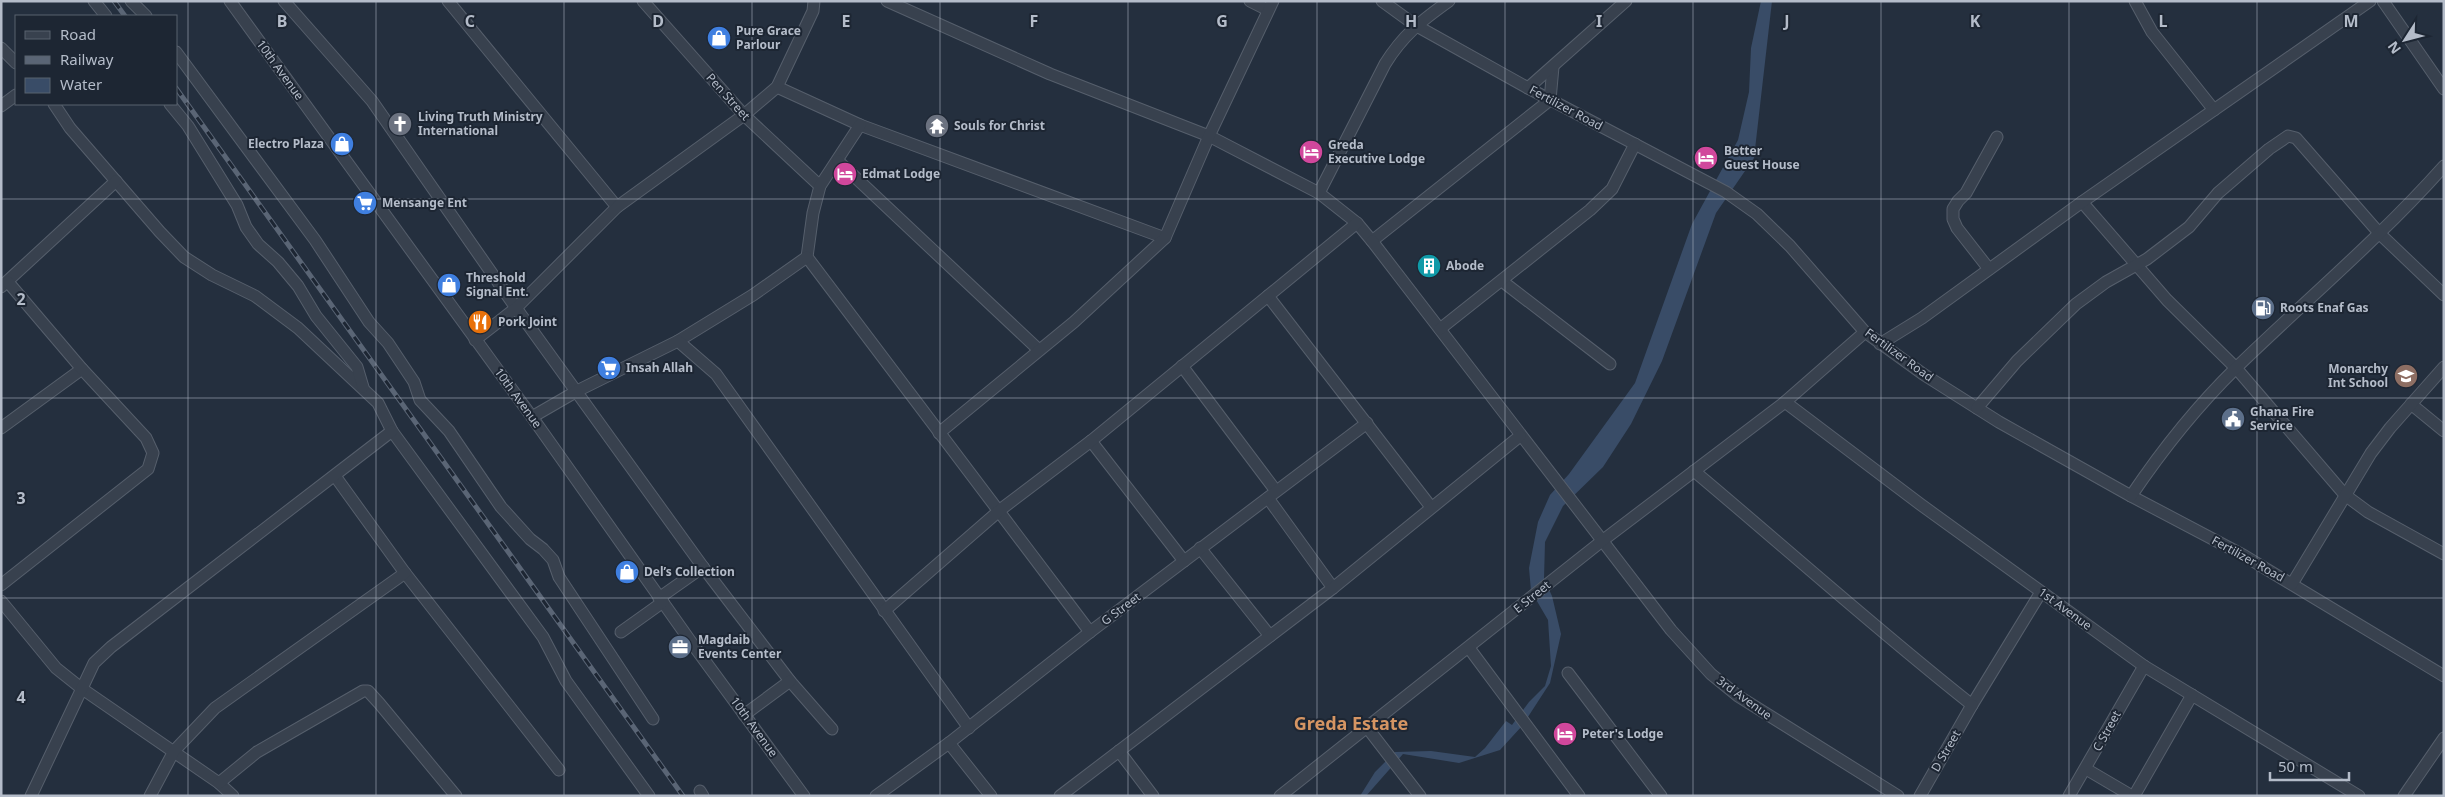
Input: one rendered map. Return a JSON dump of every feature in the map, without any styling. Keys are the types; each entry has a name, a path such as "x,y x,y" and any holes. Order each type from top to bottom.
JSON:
{"street":[{"path":"94,1 105,15"},
{"path":"131,1 145,15"},
{"name":"10th Avenue","path":"230,1 532,416 661,600 804,796"},
{"path":"284,1 372,101 516,308 702,567 790,681 832,729"},
{"path":"448,1 616,207"},
{"name":"Pen Street","path":"643,1 744,115 820,186"},
{"path":"475,340 516,308 616,207 744,115 777,87 813,11 814,1"},
{"name":"3rd Avenue","path":"887,1 1050,74 1209,136 1319,193 1357,223 1372,241 1671,630 1711,674 1738,696 1898,796"},
{"path":"939,432 1082,316 1165,238 1209,136 1271,6 1250,1"},
{"name":"Fertilizer Road","path":"1382,1 1415,25 1528,88 1726,192 1757,214 1790,246 1865,332 1880,344 1978,408 2131,496 2243,555 2444,676"},
{"path":"1319,193 1385,64 1397,45 1415,25 1449,1"},
{"path":"1528,88 1626,1"},
{"path":"2135,1 2152,32 2214,110"},
{"path":"1880,344 1922,318 2082,202 2370,1"},
{"path":"2383,1 2444,88"},
{"path":"1,48 15,62"},
{"path":"178,55 315,240 369,322 388,343 414,382 420,400 449,431 501,507 530,539 543,548 553,560 559,577 653,720"},
{"path":"1372,241 1550,100 1553,67"},
{"path":"777,87 860,125 1165,238"},
{"path":"1,106 15,96"},
{"path":"55,105 70,128 184,257 212,275 262,300 298,328 378,403 392,431 543,637 566,682 649,796"},
{"path":"171,105 188,126 237,205 246,227 258,244 278,262 293,280 316,316 352,360 363,387"},
{"path":"860,125 820,186 813,213 807,256 1090,632"},
{"path":"1978,408 2017,361 2076,304 2106,282 2138,264 2189,227 2218,193 2269,149 2288,136 2296,138 2380,234 2444,295"},
{"path":"1989,270 1956,228 1953,214 1958,201 1966,193 1997,137"},
{"path":"1440,329 1590,210 1612,188 1635,144"},
{"path":"838,161 1039,350"},
{"path":"2131,496 2159,455 2236,368 2380,234 2444,166"},
{"path":"1,585 148,469 153,453 146,438 5,284 116,181"},
{"path":"2082,202 2138,264 2167,300 2236,368 2345,495 2368,512 2444,554"},
{"path":"884,611 1000,510 1091,440 1357,223"},
{"path":"532,416 577,391 678,341 745,300 807,256"},
{"path":"1502,281 1610,364"},
{"path":"1268,296 1431,507"},
{"name":"E Street","path":"1280,796 1602,541 1786,402 1865,332"},
{"path":"678,341 716,374 969,728"},
{"path":"1182,366 1272,494 1334,588"},
{"path":"2292,584 2371,453 2444,367"},
{"path":"1,428 82,369"},
{"name":"1st Avenue","path":"1786,402 1920,504 2144,666 2359,796"},
{"path":"2411,404 2444,431"},
{"name":"G Street","path":"876,796 969,728 1090,632 1367,423"},
{"path":"31,796 80,688 94,663 111,647 392,431"},
{"path":"1060,796 1334,588 1520,436"},
{"path":"1091,440 1184,561"},
{"path":"1694,471 1796,557 1890,641 1972,706"},
{"path":"335,476 405,573 559,770"},
{"path":"1200,548 1270,636"},
{"path":"621,632 702,567"},
{"path":"150,796 174,752 215,708 405,573"},
{"name":"D Street","path":"1920,796 2041,592"},
{"path":"1,601 56,668 80,688 219,783 233,796"},
{"path":"1469,648 1579,796"},
{"name":"C Street","path":"2069,796 2144,666"},
{"path":"1568,673 1661,796"},
{"path":"744,715 790,681"},
{"path":"219,783 257,752 363,691 368,692 379,703 456,796"},
{"path":"2086,769 2133,796 2192,695"},
{"path":"1366,726 1420,796"},
{"path":"2404,796 2444,738"},
{"path":"949,743 991,796"},
{"path":"1119,750 1152,796"}],"water":[{"path":"1761,1 1772,1 1754,158 1716,213 1662,361 1631,424 1603,467 1563,506 1545,542 1544,579 1552,596 1561,634 1550,683 1522,726 1500,750 1459,763 1403,754 1366,796 1360,796 1375,772 1395,752 1431,751 1475,757 1485,748 1506,721 1512,725 1529,702 1545,686 1551,666 1548,620 1531,591 1529,568 1538,522 1550,495 1569,474 1635,383 1692,224 1738,140 1749,92 1751,48"}],"railway":[{"path":"114,1 124,15"},
{"path":"178,91 683,796"}],"place":[{"name":"Pure Grace Parlour","path":"719,38"},
{"name":"Living Truth Ministry International","path":"400,124"},
{"name":"Souls for Christ","path":"937,126"},
{"name":"Electro Plaza","path":"342,144"},
{"name":"Greda Executive Lodge","path":"1311,152"},
{"name":"Better Guest House","path":"1706,158"},
{"name":"Edmat Lodge","path":"845,174"},
{"name":"Mensange Ent","path":"365,203"},
{"name":"Abode","path":"1429,266"},
{"name":"Threshold Signal Ent.","path":"449,285"},
{"name":"Roots Enaf Gas","path":"2263,308"},
{"name":"Pork Joint","path":"480,322"},
{"name":"Insah Allah","path":"609,368"},
{"name":"Monarchy Int School","path":"2406,376"},
{"name":"Ghana Fire Service","path":"2233,419"},
{"name":"Del’s Collection","path":"627,572"},
{"name":"Magdaib Events Center","path":"680,647"},
{"name":"Peter's Lodge","path":"1565,734"}],"district":[{"name":"Greda Estate","path":"1351,724"}]}
